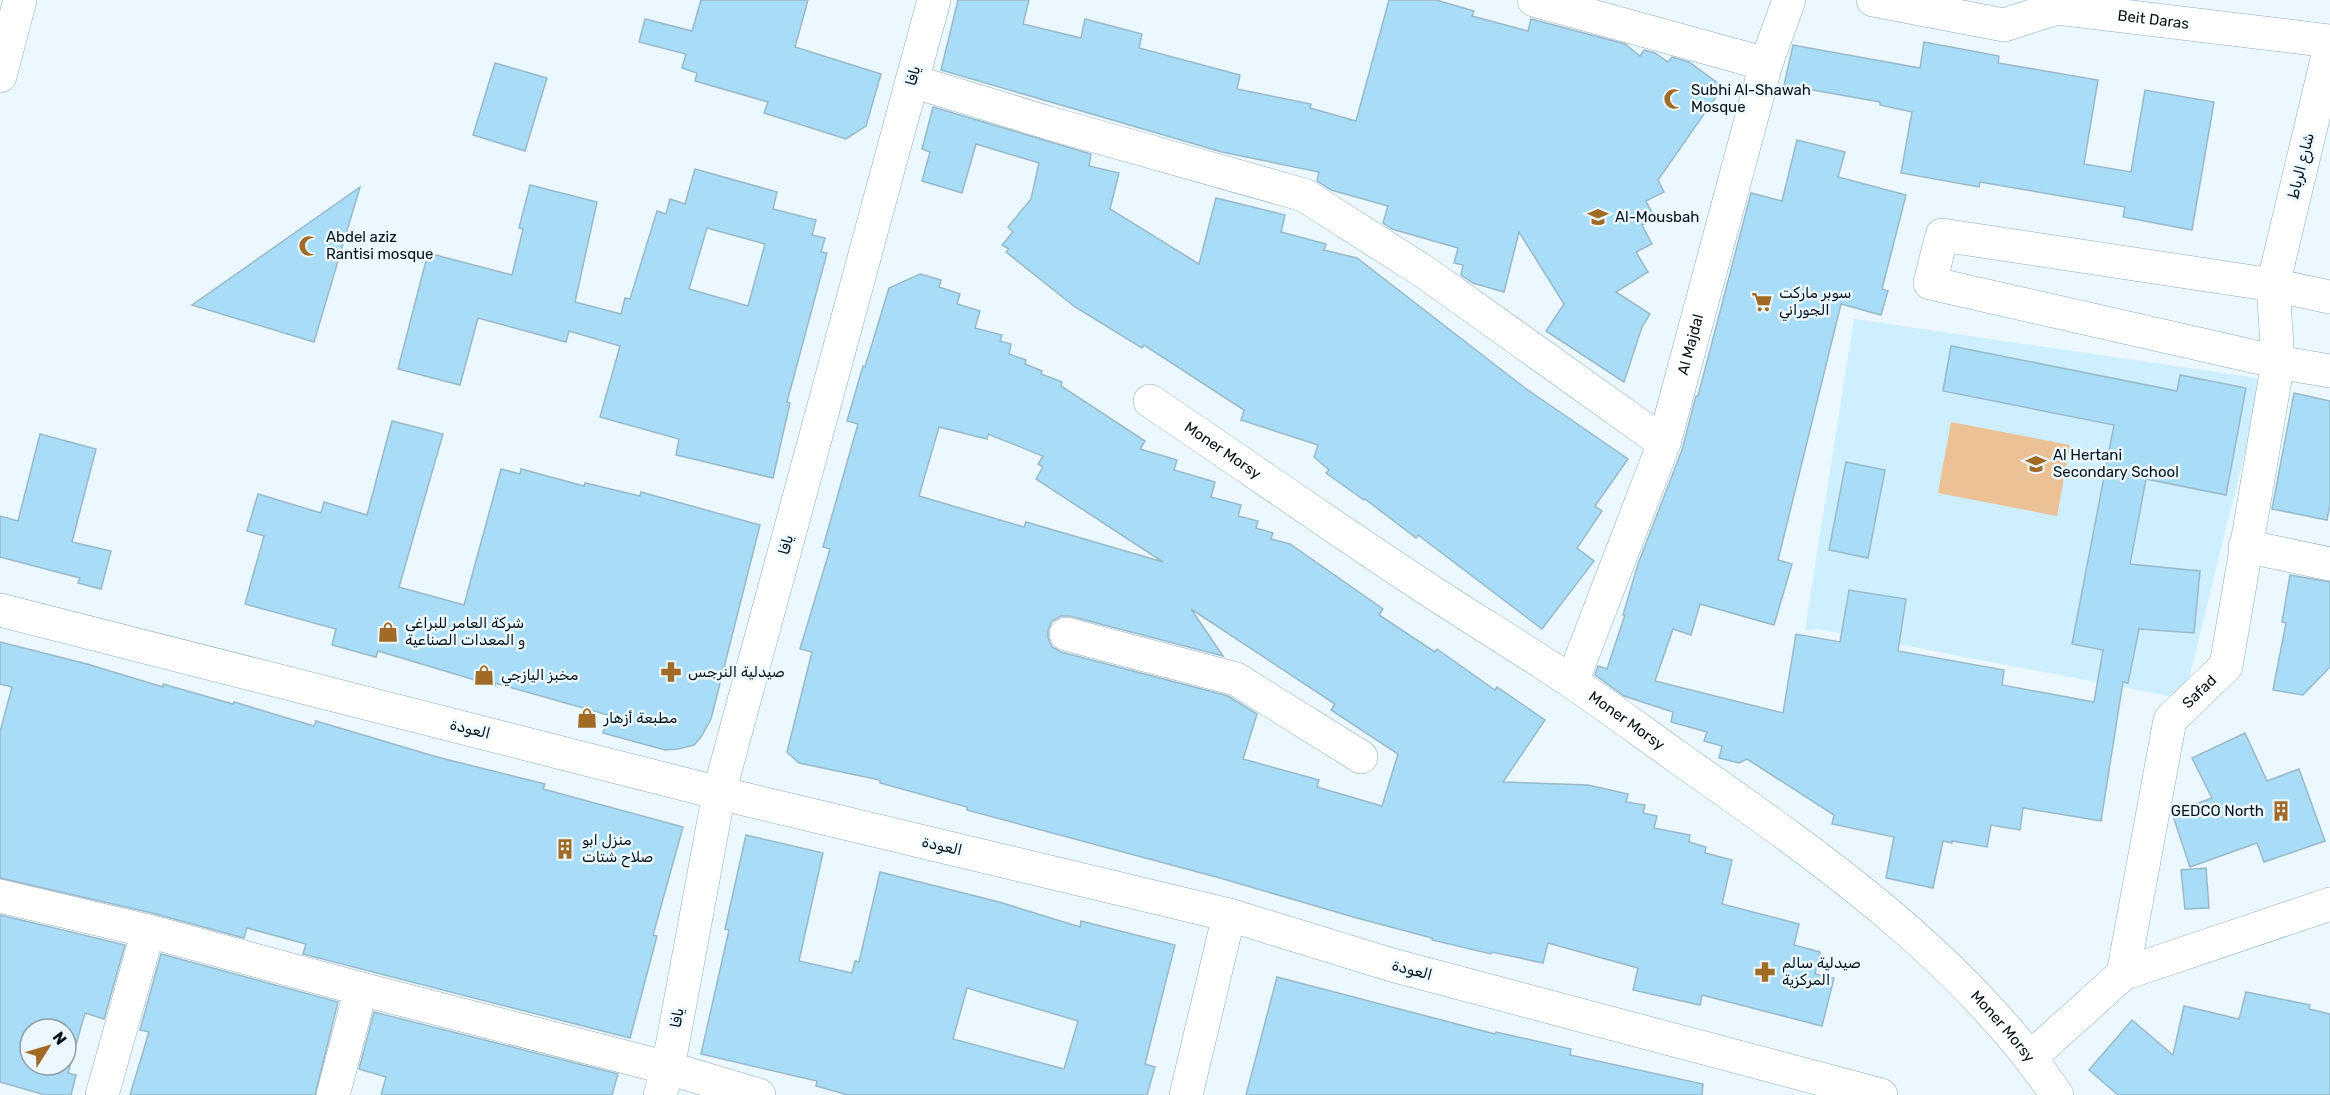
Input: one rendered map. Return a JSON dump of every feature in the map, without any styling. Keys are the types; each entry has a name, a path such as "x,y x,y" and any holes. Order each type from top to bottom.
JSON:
{"street":[{"path":"0,76 20,0"},
{"name":"يافا","path":"664,1082 719,793 934,0"},
{"name":"Al Majdal","path":"1572,682 1664,443 1766,64 1790,0"},
{"name":"Beit Daras","path":"1873,0 2004,25 2058,4 2330,41"},
{"path":"1540,2 1766,64"},
{"name":"شارع الرباط","path":"2273,285 2330,47"},
{"path":"912,81 1049,123 1304,195 1426,273 1664,443"},
{"path":"2330,297 2273,285 1942,235 1930,283 2278,362 2330,371"},
{"name":"Safad","path":"2123,974 2170,720 2226,666 2278,362 2273,285"},
{"name":"Moner Morsy","path":"1150,400 1430,591 1572,682 1841,875 1942,962 1998,1017 2031,1057 2057,1095"},
{"path":"2245,546 2330,564"},
{"name":"العودة","path":"0,610 719,793 1229,915 1392,965 1881,1095"},
{"path":"1066,634 1236,679 1361,757"},
{"path":"0,897 148,931 361,989 664,1082 759,1095"},
{"path":"2031,1057 2123,974 2330,904"},
{"path":"1186,1095 1229,915"},
{"path":"102,1095 148,931"},
{"path":"333,1095 361,989"}],"shaded area":[{"name":"Al Hertani Secondary School","path":"1854,319 2263,379 2184,699 1819,629 1805,630"},
{"path":"1951,422 2070,445 2057,516 1938,493"}],"building":[{"path":"701,0 808,0 795,47 881,74 866,126 846,139 764,113 768,102 695,81 697,73 682,68 686,54 639,42 645,19 692,31"},
{"path":"958,0 1029,0 1023,24 1081,38 1085,19 1142,34 1139,48 1240,75 1237,89 1311,104 1310,108 1356,121 1389,0 1436,0 1474,11 1472,16 1528,31 1531,19 1625,44 1640,56 1644,50 1655,53 1668,62 1672,57 1689,62 1719,84 1712,94 1716,97 1658,180 1664,192 1646,201 1655,218 1642,225 1652,244 1636,252 1648,272 1616,292 1650,314 1642,327 1624,382 1546,331 1564,304 1519,232 1504,292 1473,283 1461,275 1463,265 1454,263 1458,248 1392,229 1383,223 1388,206 1331,190 1317,181 1319,172 1222,152 941,70"},
{"path":"1924,42 1999,56 1998,63 2098,80 2084,164 2131,172 2145,90 2214,102 2192,230 2123,217 2125,207 1980,182 1979,187 1901,173 1912,112 1880,105 1880,102 1784,85 1793,45 1920,68"},
{"path":"495,63 547,78 525,151 473,135"},
{"path":"933,107 1091,154 1089,166 1119,173 1110,209 1199,264 1216,198 1285,215 1281,232 1326,244 1324,250 1357,258 1525,388 1628,459 1595,506 1602,511 1577,548 1594,561 1542,629 1418,535 1416,538 1326,473 1329,470 1314,457 1318,445 1241,420 1244,410 1144,345 1142,348 1075,307 1006,252 1009,249 1002,245 1013,232 1008,227 1031,199 1039,163 976,144 962,193 922,181 930,152 922,149"},
{"path":"1797,140 1845,152 1838,177 1906,195 1882,289 1888,291 1881,315 1841,304 1778,560 1792,564 1774,625 1700,604 1691,635 1673,629 1655,681 1783,713 1796,634 1840,642 1849,590 1906,599 1898,651 2004,670 2002,685 2094,702 2103,650 2072,644 2114,425 1943,391 1951,346 2177,391 2180,375 2246,388 2226,495 2146,479 2130,564 2200,571 2194,633 2139,629 2128,683 2123,682 2101,821 2023,808 2020,830 1991,825 1987,847 1943,841 1933,888 1886,878 1894,837 1832,824 1834,815 1747,759 1739,763 1719,758 1722,746 1704,741 1707,732 1671,722 1673,712 1624,696 1595,675 1598,666 1607,669 1625,615 1623,615 1638,564 1682,450 1751,193 1782,201"},
{"path":"695,169 777,192 773,209 816,220 812,235 825,238 821,252 827,253 787,402 790,403 773,478 676,455 679,439 600,417 620,346 569,331 566,342 478,318 460,385 398,369 428,253 512,275 523,229 519,228 530,185 597,202 575,302 621,314 625,298 630,299 657,211 666,214 670,199 685,204","holes":["707,228 765,244 748,306 689,289"]},
{"name":"Abdel aziz Rantisi mosque","path":"360,187 314,342 192,305"},
{"path":"920,274 941,280 939,287 960,294 957,304 980,311 975,328 1002,335 1000,341 1011,344 1009,354 1026,360 1025,364 1042,371 1041,374 1062,382 1061,386 1145,441 1140,449 1177,460 1174,470 1215,482 1211,497 1241,505 1238,516 1258,521 1256,528 1273,533 1271,539 1290,544 1383,609 1379,615 1435,652 1437,649 1495,690 1497,687 1545,720 1503,782 1588,785 1628,794 1626,802 1645,805 1643,813 1657,816 1654,828 1690,835 1689,842 1706,847 1705,853 1732,860 1722,904 1799,924 1794,945 1820,952 1815,974 1834,978 1822,1026 1702,995 1700,1005 1633,990 1638,968 1548,943 1543,963 1432,940 1432,938 1220,878 967,810 967,807 880,783 880,780 799,763 787,752 812,652 800,649 830,549 823,547 858,424 847,421 889,288","holes":["939,427 987,439 988,434 1043,456 1038,464 1043,467 1036,479 1163,562 1026,522 1024,527 919,496","1191,609 1335,704 1331,710 1398,754 1382,806 1317,787 1319,780 1243,759 1257,714 1228,696 1061,652 1052,647 1048,638 1048,630 1052,621 1061,616 1070,616 1223,656"]},
{"path":"2294,393 2330,401 2330,505 2327,520 2272,509"},
{"path":"392,421 443,434 399,587 464,605 501,469 520,474 521,469 584,486 585,483 640,496 641,492 760,525 711,719 694,745 665,750 603,733 608,715 495,683 495,686 378,651 376,657 332,645 336,629 245,604 264,536 247,531 258,494 321,513 324,502 367,515"},
{"path":"40,434 96,449 72,542 111,551 101,589 78,583 80,578 0,557 0,516 18,521"},
{"path":"1846,462 1885,470 1868,558 1829,550"},
{"path":"2290,575 2330,582 2330,667 2303,695 2273,690 2286,623 2282,622"},
{"path":"0,642 87,664 163,687 163,684 233,704 234,702 314,726 316,721 437,757 545,784 543,789 683,827 653,935 657,936 630,1038 303,954 306,944 247,928 244,938 152,913 0,878 0,732 12,687 0,684"},
{"path":"2245,733 2267,781 2299,769 2325,841 2264,862 2257,843 2190,867 2172,813 2212,798 2192,758"},
{"path":"746,835 823,853 799,961 852,973 855,961 859,962 880,872 999,902 1080,927 1081,921 1175,945 1145,1064 1155,1067 1147,1095 848,1095 816,1086 817,1081 701,1054 729,930 725,929","holes":["967,988 1078,1021 1064,1069 953,1039"]},
{"path":"2206,868 2209,908 2185,909 2181,870"},
{"path":"0,915 125,945 104,1019 85,1013 78,1038 78,1017 18,1017 18,1077 76,1077 71,1095 45,1095 0,1082"},
{"path":"161,954 338,1002 315,1095 130,1095 149,1032 140,1030"},
{"path":"1277,977 1495,1034 1496,1032 1571,1049 1570,1055 1703,1084 1702,1095 1246,1095"},
{"path":"2246,992 2310,1005 2309,1009 2330,1014 2330,1095 2118,1095 2089,1070 2132,1020 2173,1055 2184,1006 2239,1019"},
{"path":"374,1012 618,1074 612,1095 381,1095 386,1077 359,1069"}],"place":[{"name":"Subhi Al-Shawah Mosque","path":"1674,99"},
{"name":"Al-Mousbah","path":"1598,217"},
{"name":"Abdel aziz Rantisi mosque","path":"309,246"},
{"name":"سوبر ماركت الجوراني","path":"1762,302"},
{"name":"Al Hertani Secondary School","path":"2036,464"},
{"name":"شركة العامر للبراغي و المعدات الصناعية","path":"388,632"},
{"name":"صيدلية النرجس","path":"671,672"},
{"name":"مخبز اليازجي","path":"484,675"},
{"name":"مطبعة أزهار","path":"587,718"},
{"name":"GEDCO North","path":"2281,811"},
{"name":"منزل ابو صلاح شتات","path":"565,849"},
{"name":"صيدلية سالم المركزية","path":"1765,972"}]}
